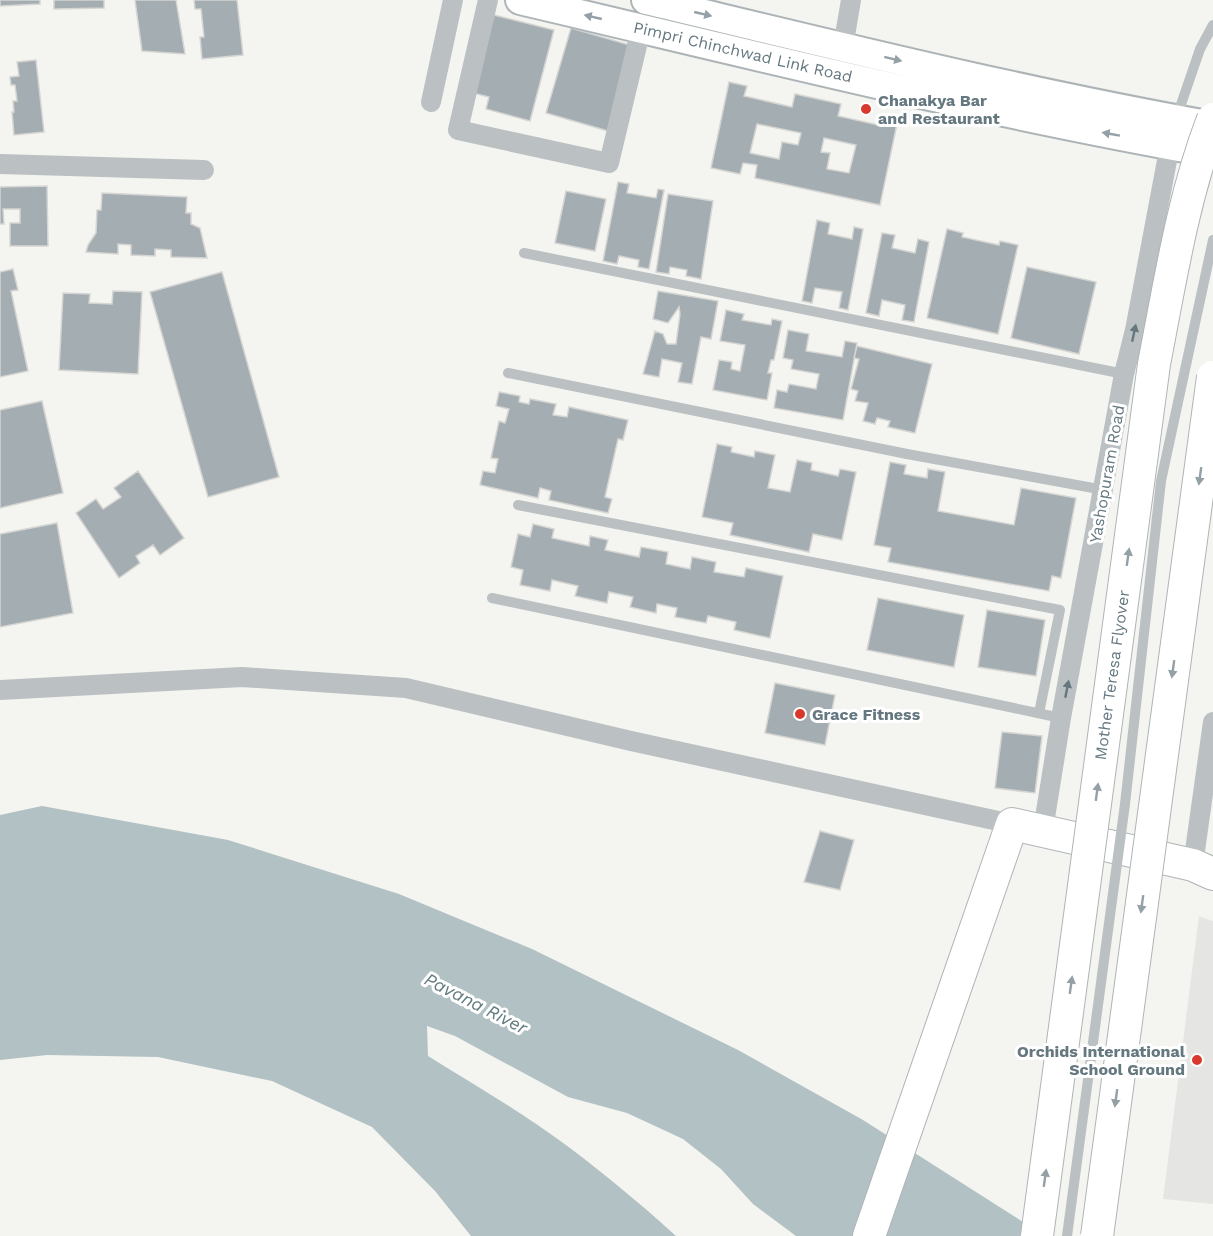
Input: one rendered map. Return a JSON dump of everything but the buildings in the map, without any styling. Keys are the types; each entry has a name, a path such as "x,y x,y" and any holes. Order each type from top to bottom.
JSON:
{"main road":[{"name":"Pimpri Chinchwad Link Road","path":"520,0 837,75 1096,132 1172,132 1213,126"},
{"name":"Pimpri Chinchwad Link Road","path":"646,0 844,48 1102,106 1172,132 1213,153"},
{"name":"Mother Teresa Flyover","path":"1037,1236 1154,364 1171,274 1201,151 1213,119"},
{"path":"1097,1236 1213,377"},
{"path":"869,1236 1012,824 1203,869"}],"street":[{"path":"431,102 453,0"},
{"path":"489,0 458,130 609,163 641,29"},
{"path":"837,75 844,48 851,0"},
{"name":"Yashopuram Road","path":"1043,830 1061,718 1124,374 1135,330 1172,132"},
{"path":"0,164 204,170"},
{"path":"0,690 242,677 406,688 632,741 1012,824"},
{"path":"1203,869 1213,722"}],"lane":[{"path":"1172,132 1200,49 1213,25"},
{"path":"1067,1236 1125,804 1161,481 1213,240"},
{"path":"524,253 1124,374"},
{"path":"508,373 895,452 1104,490"},
{"path":"518,505 1060,610 1039,713"},
{"path":"492,598 1061,718"}],"shaded area":[{"name":"Orchids International School Ground","path":"1199,916 1213,921 1213,1204 1163,1199"}],"water":[{"name":"Pavana River","path":"42,806 228,840 399,894 532,949 738,1050 863,1120 1045,1236 796,1236 753,1204 721,1169 683,1139 627,1113 568,1097 455,1036 427,1026 428,1056 553,1136 611,1180 676,1236 471,1236 435,1191 372,1127 272,1081 158,1057 47,1055 0,1060 0,815"}],"place":[{"name":"Chanakya Bar and Restaurant","path":"866,109"},
{"name":"Grace Fitness","path":"800,714"},
{"name":"Orchids International School Ground","path":"1197,1060"}]}
